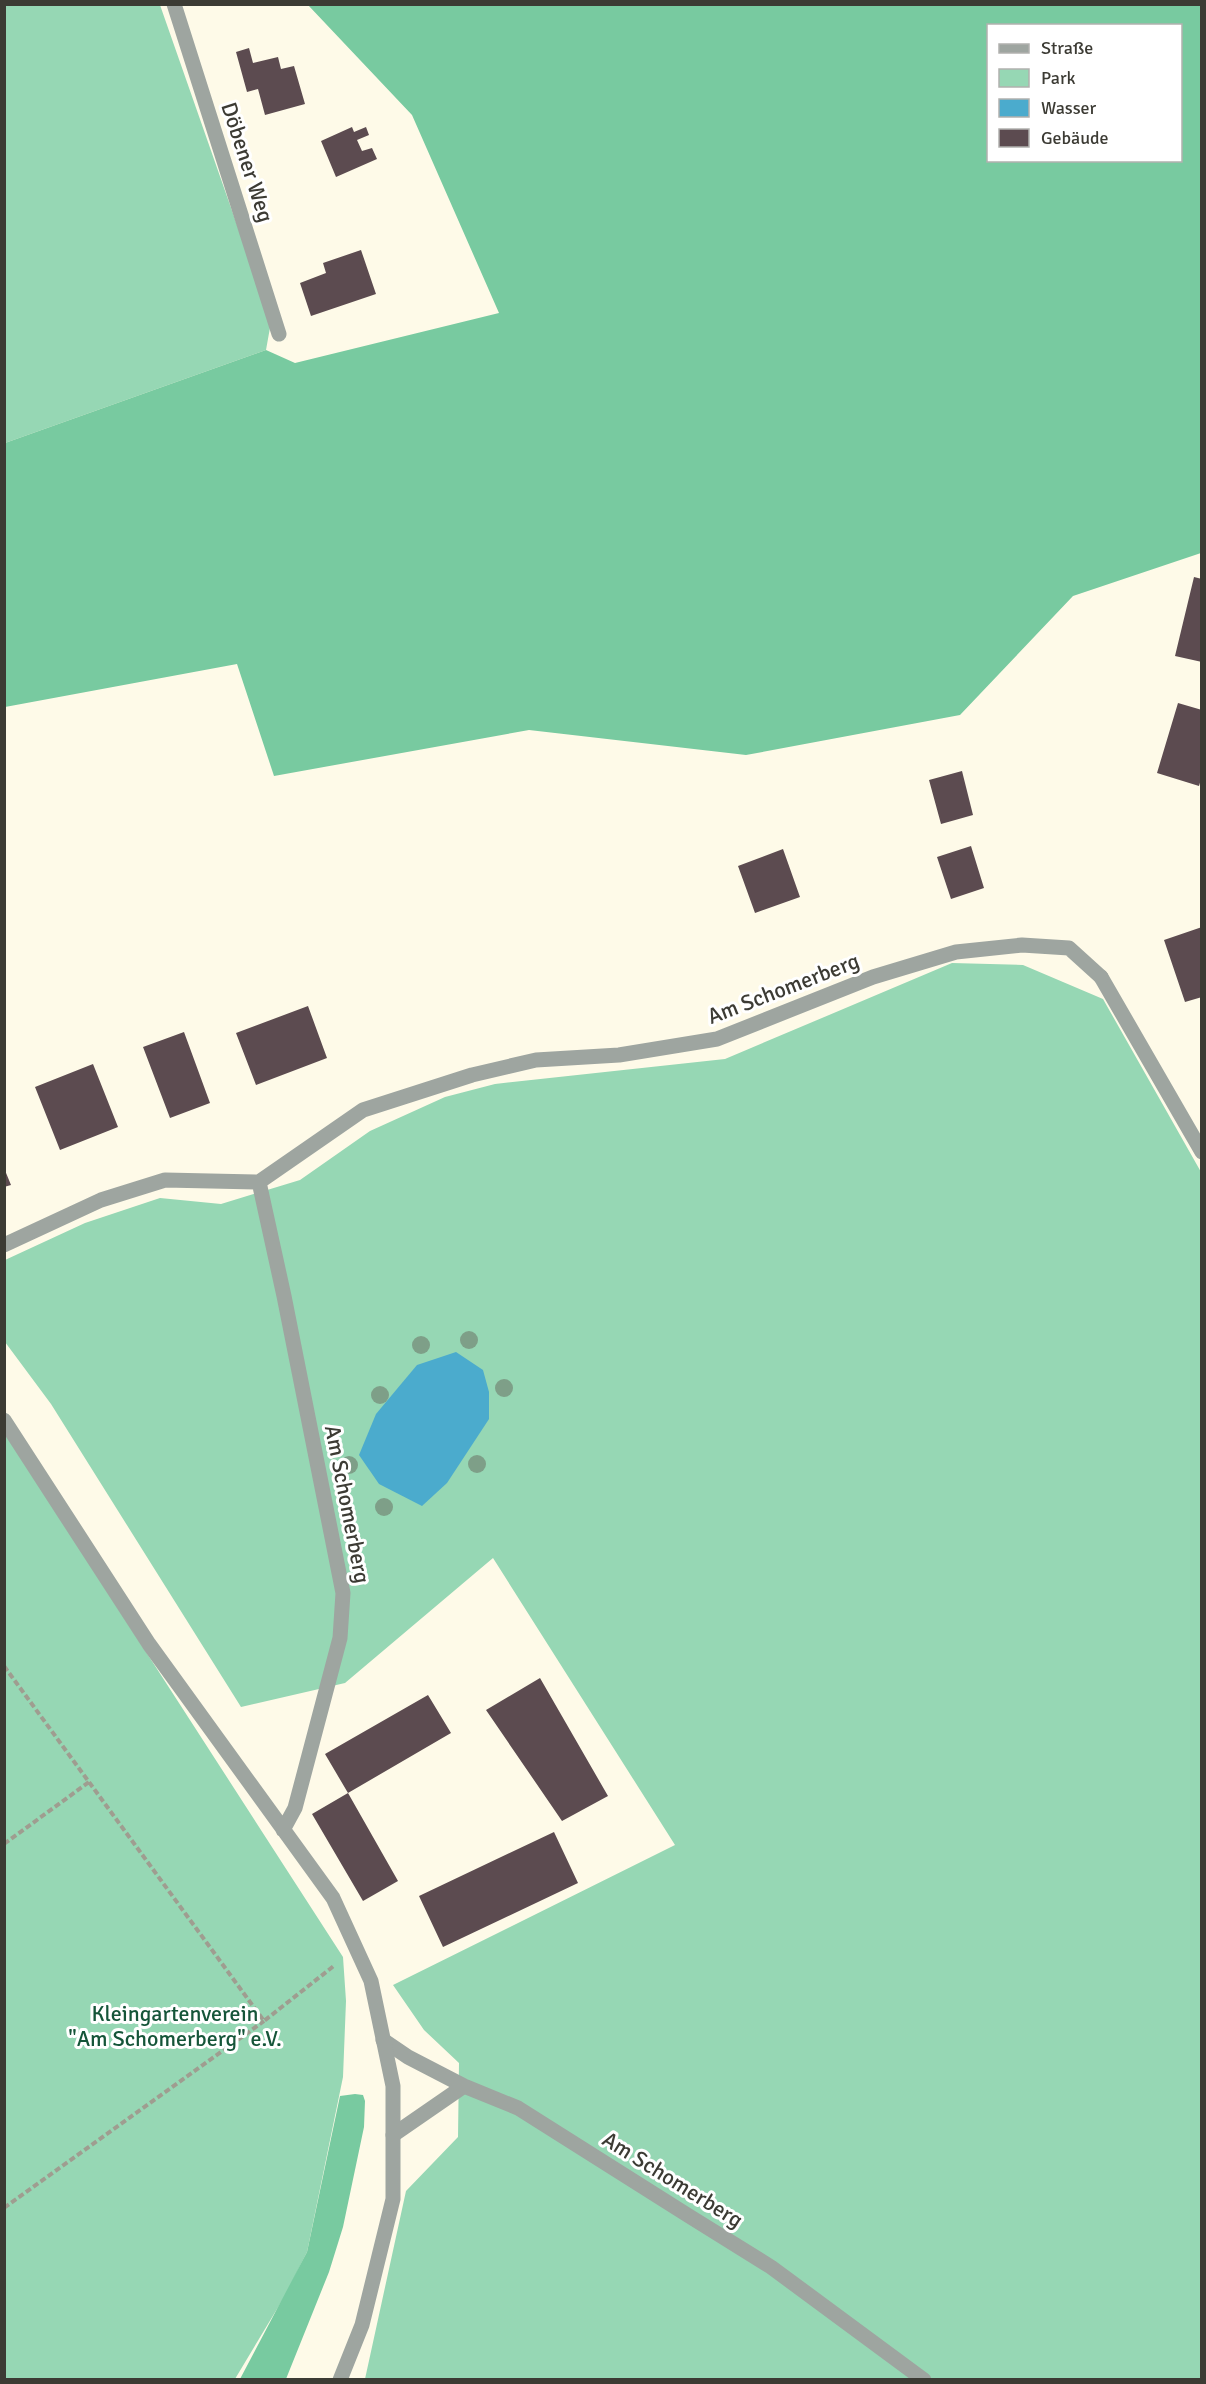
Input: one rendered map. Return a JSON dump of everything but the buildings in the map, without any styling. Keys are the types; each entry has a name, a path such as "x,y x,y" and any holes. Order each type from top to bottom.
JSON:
{"street":[{"name":"Döbener Weg","path":"174,4 279,334"},
{"name":"Am Schomerberg","path":"283,1830 295,1808 340,1638 343,1593 287,1307 259,1182 363,1110 472,1075 536,1060 619,1054 717,1039 873,977 956,952 1022,945 1069,948 1101,977 1202,1152"},
{"path":"4,1245 101,1200 165,1180 259,1182"},
{"path":"4,1420 149,1644 333,1898 371,1981 393,2086 393,2199 363,2325 340,2379"},
{"name":"Am Schomerberg","path":"383,2040 408,2057 464,2086 518,2108 771,2267 889,2356 924,2379"},
{"path":"393,2135 464,2086"}],"path":[{"path":"4,1666 264,2021"},
{"path":"4,1844 89,1782"},
{"path":"4,2208 264,2021 356,1948"}],"green space":[{"path":"4,5 160,5 271,322 266,350 5,443"},
{"path":"308,5 1201,5 1201,553 1073,596 960,715 746,755 529,730 274,776 237,664 5,707 5,443 266,350 295,363 499,313 412,115"},
{"path":"952,963 1023,965 1103,999 1201,1172 1201,2379 365,2379 406,2191 458,2137 459,2063 424,2030 393,1985 675,1845 493,1558 345,1683 241,1707 51,1404 5,1342 5,1260 85,1223 160,1198 221,1204 300,1180 370,1131 445,1097 495,1084 725,1059"},
{"name":"Kleingartenverein \"Am Schomerberg\" e.V.","path":"4,1432 343,1957 346,2001 343,2077 307,2252 286,2294 235,2379 5,2379"},
{"path":"363,2095 365,2101 364,2127 343,2227 329,2272 286,2379 240,2379 307,2252 340,2096"}],"water":[{"path":"456,1352 483,1370 489,1392 489,1419 447,1483 422,1506 379,1484 359,1455 376,1414 417,1365"}]}
